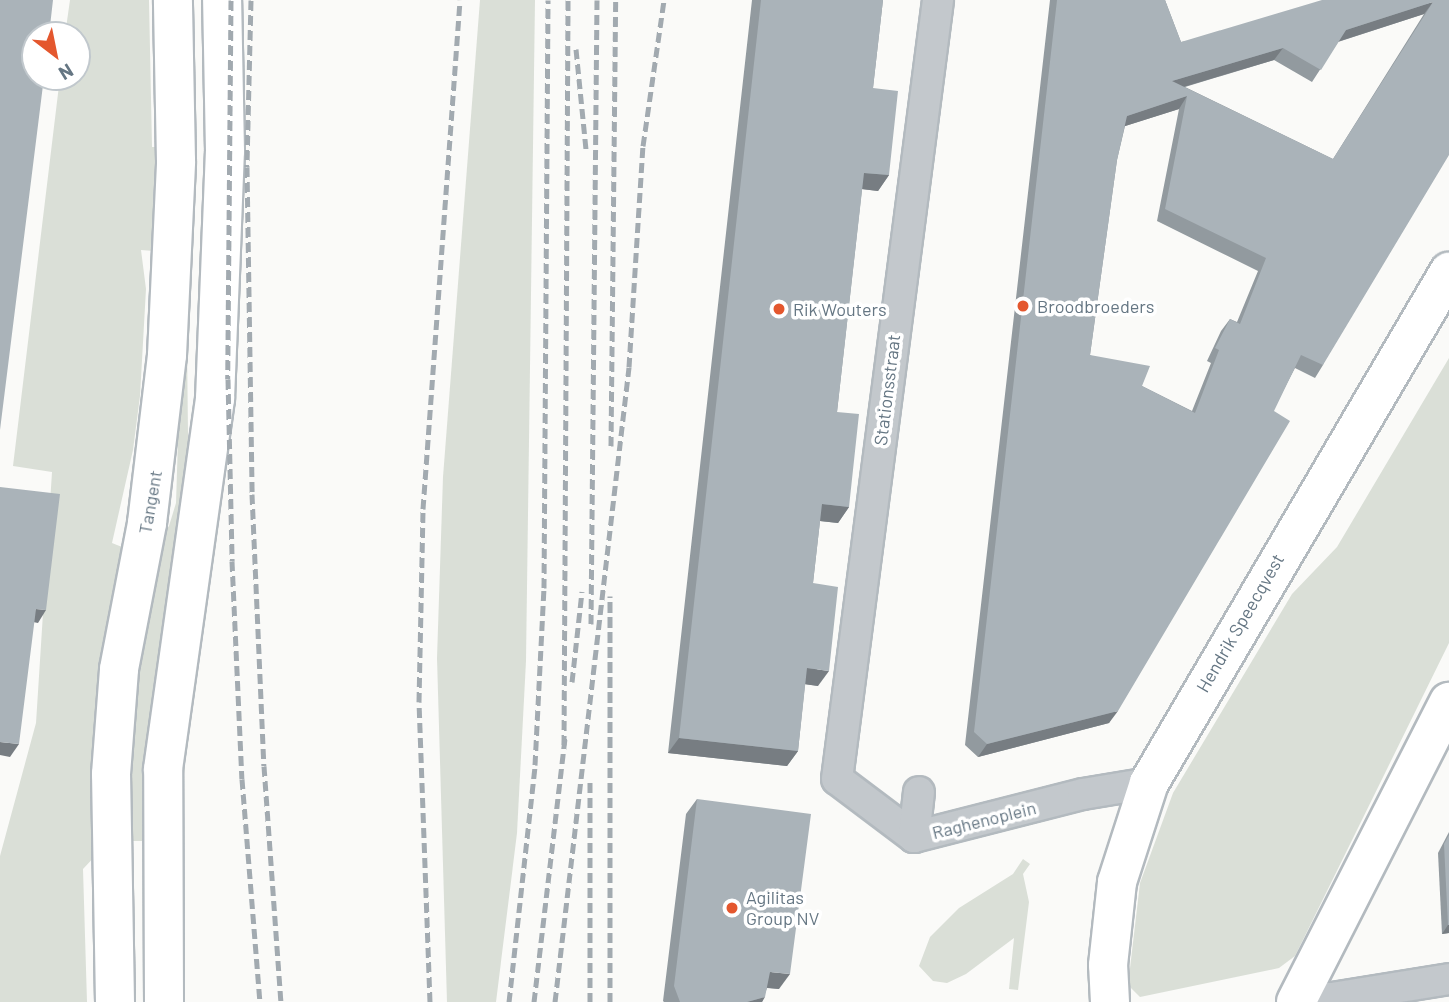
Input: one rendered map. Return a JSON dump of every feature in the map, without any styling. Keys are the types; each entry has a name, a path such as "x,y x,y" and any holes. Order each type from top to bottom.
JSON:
{"main road":[{"name":"Tangent","path":"115,1002 111,774 119,668 147,523 167,355 176,161 173,0"},
{"path":"164,1002 163,769 215,399 225,151 222,0"},
{"name":"Hendrik Speecqvest","path":"1110,1002 1108,965 1117,882 1149,783 1449,272"},
{"path":"1303,1000 1449,702"}],"street":[{"name":"Stationsstraat","path":"837,779 938,0"},
{"name":"Raghenoplein","path":"837,779 914,837 1083,794 1149,783"},
{"path":"914,837 919,792"},
{"path":"1303,1000 1404,995 1449,979"}],"shaded area":[{"path":"70,0 149,0 152,147 157,147 154,251 141,250 146,289 140,396 133,450 112,543 127,549 162,534 169,526 176,503 181,344 187,344 189,522 196,615 179,841 123,841 99,852 83,869 87,1002 0,1002 0,856 36,723 52,472 13,466 58,91 91,91 91,21 67,21"},
{"path":"480,0 535,0 526,661 517,833 496,1002 447,1002 437,658 443,477"},
{"path":"1449,358 1449,643 1295,956 1279,968 1140,997 1128,985 1140,883 1173,793 1292,594 1337,547"},
{"path":"1023,859 1030,864 1023,874 1029,902 1018,990 1009,989 1014,938 966,974 947,983 933,981 919,966 930,937 959,908 1013,874"}],"building":[{"path":"0,0 53,0 51,21 21,21 21,91 42,91 0,430"},
{"name":"Rik Wouters","path":"761,0 883,0 873,88 898,91 889,175 864,173 837,412 859,414 849,507 822,504 813,583 838,587 829,671 807,668 798,751 679,738"},
{"path":"1057,0 1165,0 1181,42 1322,0 1449,0 1449,155 1323,365 1301,355 1274,411 1290,421 1118,711 987,744 974,732","holes":["1433,2 1333,159 1172,81 1283,48 1321,70 1346,30","1187,96 1165,209 1266,258 1240,324 1230,319 1215,348 1219,350 1195,413 1142,386 1150,366 1090,355 1117,160 1127,116"]},
{"path":"0,487 60,494 46,610 36,609 19,744 0,742"},
{"name":"Agilitas Group NV","path":"697,799 811,814 790,974 770,972 765,997 747,1002 680,1002 674,986"},
{"path":"1449,835 1449,925 1448,925 1444,844"}],"railway":[{"path":"231,0 228,379 232,561 242,779 260,1002"},
{"path":"251,0 247,167 252,494 264,766 281,1002"},
{"path":"430,1002 419,702 423,509 460,0"},
{"path":"509,1002 535,765 544,588 548,0"},
{"path":"564,745 568,0"},
{"path":"591,624 597,0"},
{"path":"611,446 616,0"},
{"path":"555,1002 629,367 643,146 664,0"},
{"path":"576,49 586,150"},
{"path":"572,682 582,592"},
{"path":"610,596 610,1002"},
{"path":"534,1002 565,738"},
{"path":"590,778 590,1002"}],"place":[{"name":"Broodbroeders","path":"1023,306"},
{"name":"Rik Wouters","path":"779,309"},
{"name":"Agilitas Group NV","path":"732,908"}]}
